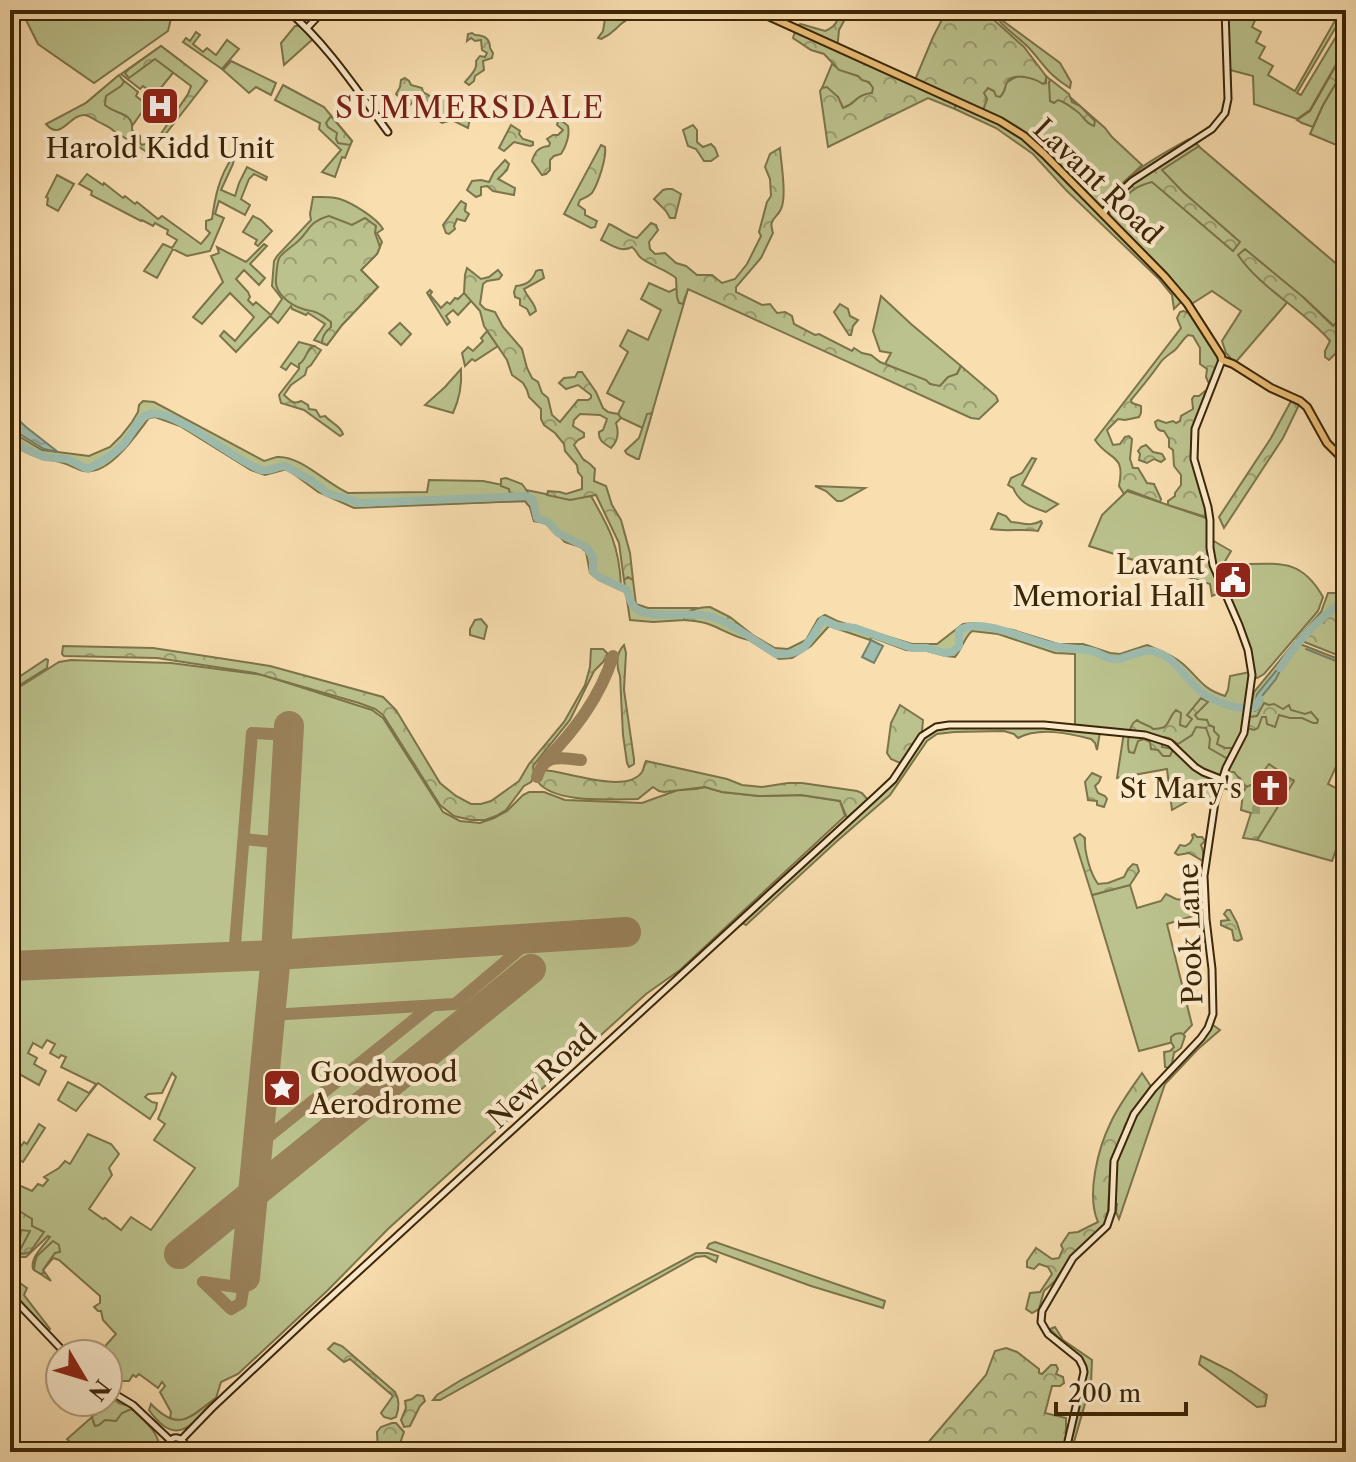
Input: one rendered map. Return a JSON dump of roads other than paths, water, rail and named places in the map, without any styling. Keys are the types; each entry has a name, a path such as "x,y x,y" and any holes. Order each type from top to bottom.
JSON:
{"main road":[{"name":"Lavant Road","path":"755,10 1014,129 1044,154 1144,255 1180,295 1222,360 1300,401 1307,407 1327,443 1346,462"}],"street":[{"path":"287,10 307,28 388,132"},
{"path":"307,28 324,10"},
{"path":"1103,214 1122,189 1212,129 1225,113 1228,99 1225,10"},
{"name":"Pook Lane","path":"1068,1452 1084,1372 1079,1359 1048,1334 1041,1322 1042,1311 1073,1258 1107,1226 1112,1211 1114,1161 1134,1114 1201,1038 1213,1014 1212,969 1203,887 1207,845 1215,802 1226,768 1244,733 1252,675 1248,650 1213,565 1208,507 1194,459 1195,429 1222,360"},
{"name":"New Road","path":"182,1439 289,1335 893,780 922,736 936,727 1013,723 1145,735 1170,743 1195,767 1223,780"},
{"path":"10,1295 51,1338"},
{"path":"124,1400 142,1412 170,1440"},
{"path":"169,1452 167,1444 177,1437 182,1439 183,1452"}],"water":[{"path":"10,412 58,452 44,449 10,428"},
{"path":"871,640 883,646 874,663 862,657"},
{"path":"1285,660 1276,679 1255,711 1257,694"}],"waterway":[{"path":"10,437 19,446 44,457 67,459 90,468 122,446 145,416 161,414 261,470 285,466 327,493 360,503 526,496 533,500 537,518 586,547 593,557 593,572 627,590 637,609 653,614 709,616 735,627 776,654 801,649 823,620 912,648 945,653 959,646 959,631 979,626 1044,644 1094,652 1111,659 1155,651 1172,661 1202,693 1216,701 1248,708 1255,707 1260,699"},
{"path":"1280,668 1310,630 1346,600"},
{"path":"1306,649 1346,665"}],"place":[{"name":"Harold Kidd Unit","path":"160,106"},
{"name":"Lavant Memorial Hall","path":"1233,580"},
{"name":"St Mary's","path":"1270,788"},
{"name":"Goodwood Aerodrome","path":"282,1088"}],"district":[{"name":"SUMMERSDALE","path":"470,108"}]}
